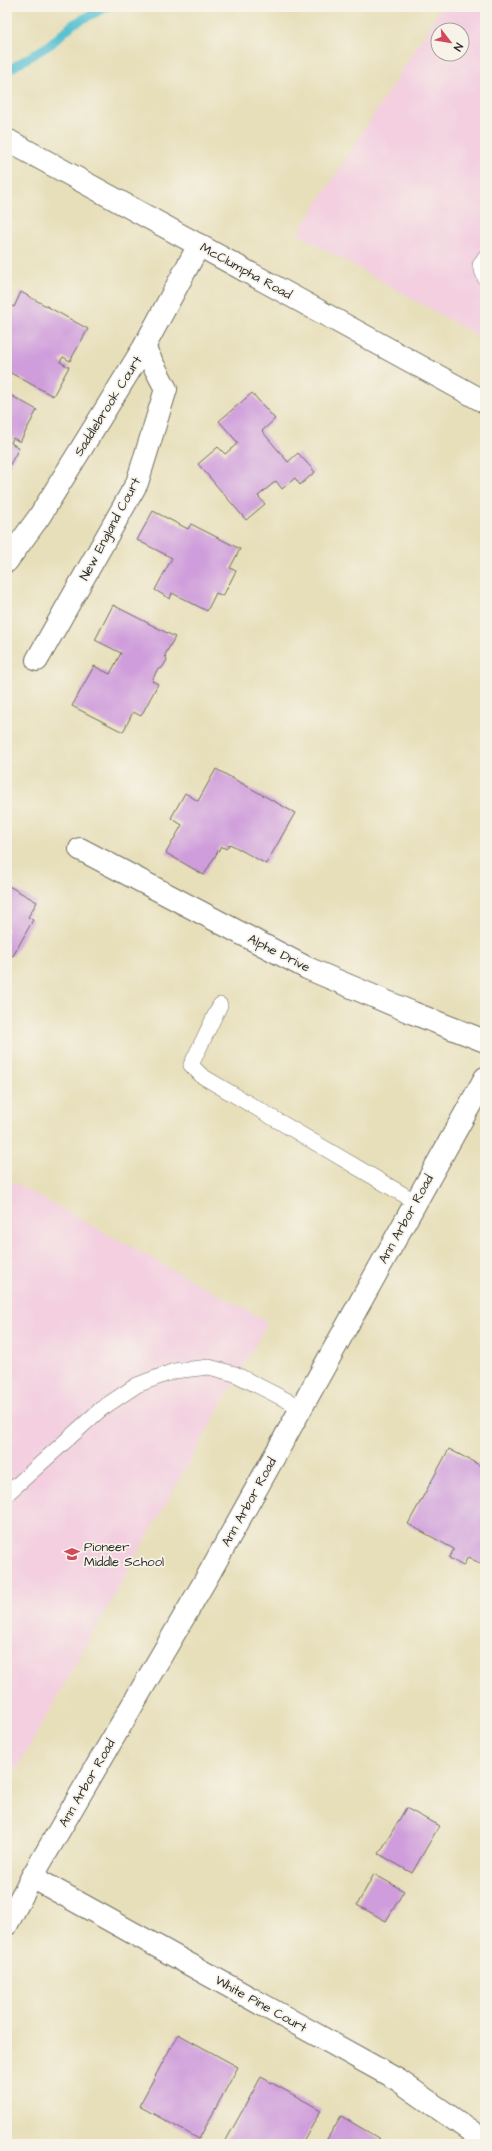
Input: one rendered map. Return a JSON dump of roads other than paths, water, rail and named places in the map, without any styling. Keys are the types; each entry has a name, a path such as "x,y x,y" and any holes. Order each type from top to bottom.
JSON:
{"street":[{"name":"McClumpha Road","path":"7,140 485,402"},
{"name":"Saddlebrook Court","path":"7,561 39,517 144,347 199,245"},
{"name":"New England Court","path":"37,660 139,475 166,389 144,347"},
{"name":"Alphe Drive","path":"80,849 307,968 413,1013 485,1040"},
{"name":"Ann Arbor Road","path":"7,1924 32,1877 206,1579 485,1078"},
{"name":"White Pine Court","path":"32,1877 398,2080 485,2141"}],"lane":[{"path":"485,257 480,265 485,278"},
{"path":"220,1005 191,1065 202,1076 416,1202"},
{"path":"7,1494 101,1409 137,1385 174,1371 209,1367 234,1374 302,1408"}],"waterway":[{"path":"7,71 51,44 73,24 107,7"}],"place":[{"name":"Pioneer Middle School","path":"72,1554"}]}
